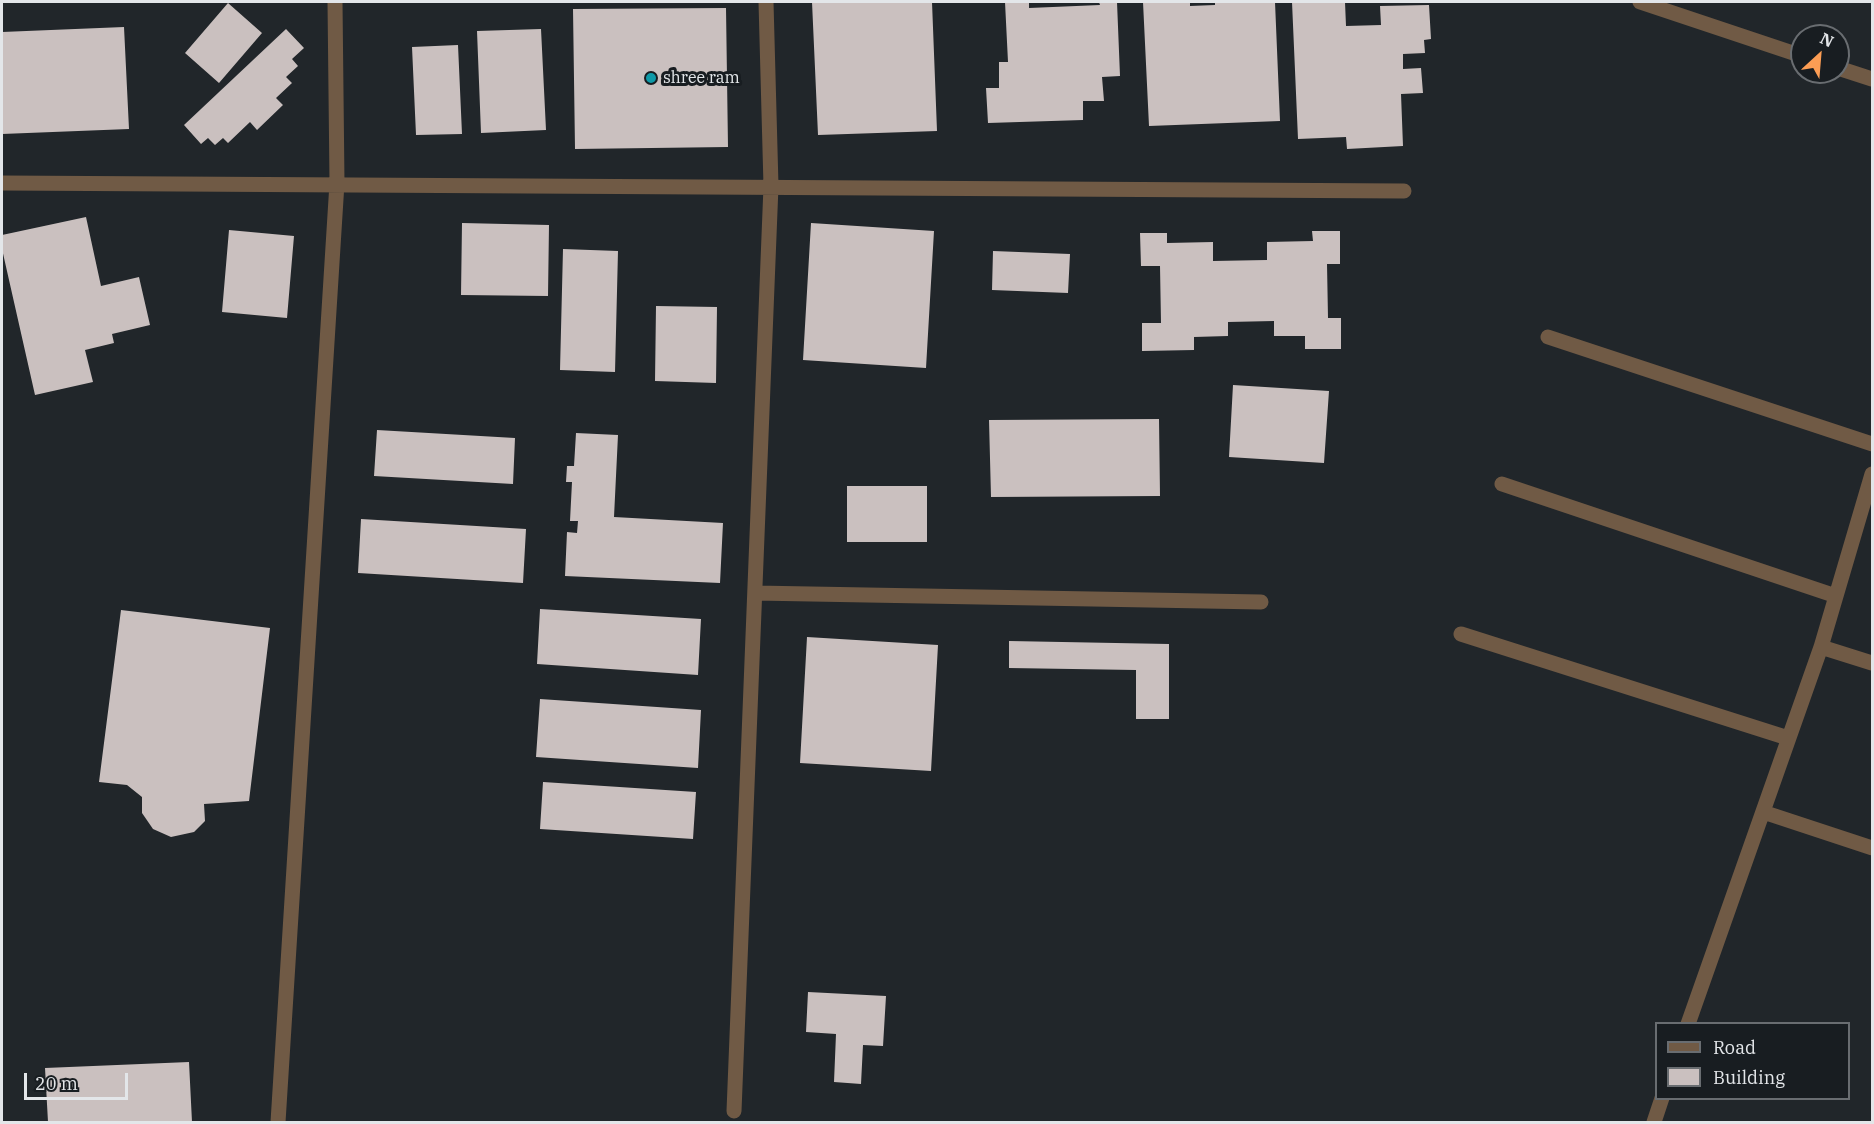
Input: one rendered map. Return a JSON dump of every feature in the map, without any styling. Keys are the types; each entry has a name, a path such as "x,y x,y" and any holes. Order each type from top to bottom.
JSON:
{"street":[{"path":"278,1122 337,183 335,2"},
{"path":"734,1111 771,186 766,2"},
{"path":"1640,2 1790,52"},
{"path":"1850,72 1872,79"},
{"path":"2,183 337,183 1404,191"},
{"path":"1548,337 1872,444"},
{"path":"1688,1022 1821,647 1872,474"},
{"path":"1502,484 1836,596"},
{"path":"755,593 1261,602"},
{"path":"1461,634 1788,738"},
{"path":"1821,647 1872,663"},
{"path":"1763,812 1872,848"},
{"path":"1654,1122 1661,1100"}],"building":[{"path":"812,2 932,2 937,131 818,135"},
{"path":"1005,2 1029,2 1029,8 1100,5 1099,2 1117,2 1120,76 1102,77 1104,101 1083,101 1083,120 988,123 986,88 999,88 999,62 1008,62"},
{"path":"1143,2 1190,2 1190,6 1215,5 1215,2 1275,2 1280,121 1149,126"},
{"path":"1292,2 1345,2 1346,26 1381,25 1380,6 1429,5 1431,39 1424,40 1425,53 1403,54 1403,69 1421,68 1423,93 1401,94 1403,146 1347,149 1346,137 1298,139"},
{"path":"228,3 262,33 219,83 185,53"},
{"name":"shree ram","path":"726,8 728,147 575,149 573,9"},
{"path":"124,27 129,129 2,134 2,32"},
{"path":"286,29 304,48 292,59 298,66 286,77 292,83 276,98 283,105 257,130 250,122 228,143 223,138 215,145 208,138 201,144 184,125"},
{"path":"541,29 546,130 481,133 477,31"},
{"path":"458,45 462,134 416,135 412,47"},
{"path":"86,217 101,286 139,277 150,325 112,334 114,343 85,350 93,382 35,395 2,249 2,235"},
{"path":"462,223 549,225 548,296 461,295"},
{"path":"811,223 934,231 926,368 803,360"},
{"path":"229,230 294,236 287,318 222,312"},
{"path":"1312,231 1340,231 1340,264 1327,264 1328,318 1341,318 1341,349 1305,349 1305,336 1274,336 1274,321 1228,322 1228,336 1194,337 1194,350 1142,351 1142,323 1161,323 1160,266 1141,266 1140,233 1167,233 1167,243 1213,242 1213,261 1267,260 1267,242 1313,241"},
{"path":"563,249 618,251 615,372 560,370"},
{"path":"993,251 1070,254 1068,293 992,290"},
{"path":"656,306 717,307 716,383 655,381"},
{"path":"1233,385 1329,391 1324,463 1229,457"},
{"path":"1159,419 1160,496 991,497 989,420"},
{"path":"377,430 515,438 513,484 374,476"},
{"path":"576,433 618,435 614,517 723,523 720,583 565,576 567,532 577,533 578,521 570,521 572,482 566,482 567,466 574,466"},
{"path":"847,486 927,486 927,542 847,542"},
{"path":"361,519 526,529 523,583 358,573"},
{"path":"540,609 701,619 698,675 537,664"},
{"path":"121,610 270,628 249,801 204,804 205,821 194,832 171,837 153,829 142,813 142,797 127,785 99,782"},
{"path":"807,637 938,645 931,771 800,763"},
{"path":"1009,641 1169,644 1169,719 1136,719 1136,670 1009,668"},
{"path":"540,699 701,710 698,768 536,757"},
{"path":"543,782 696,792 693,839 540,829"},
{"path":"808,992 886,996 883,1046 863,1045 861,1084 834,1082 836,1034 806,1032"},
{"path":"189,1062 192,1122 48,1122 45,1068"}],"place":[{"name":"shree ram","path":"651,78"}]}
